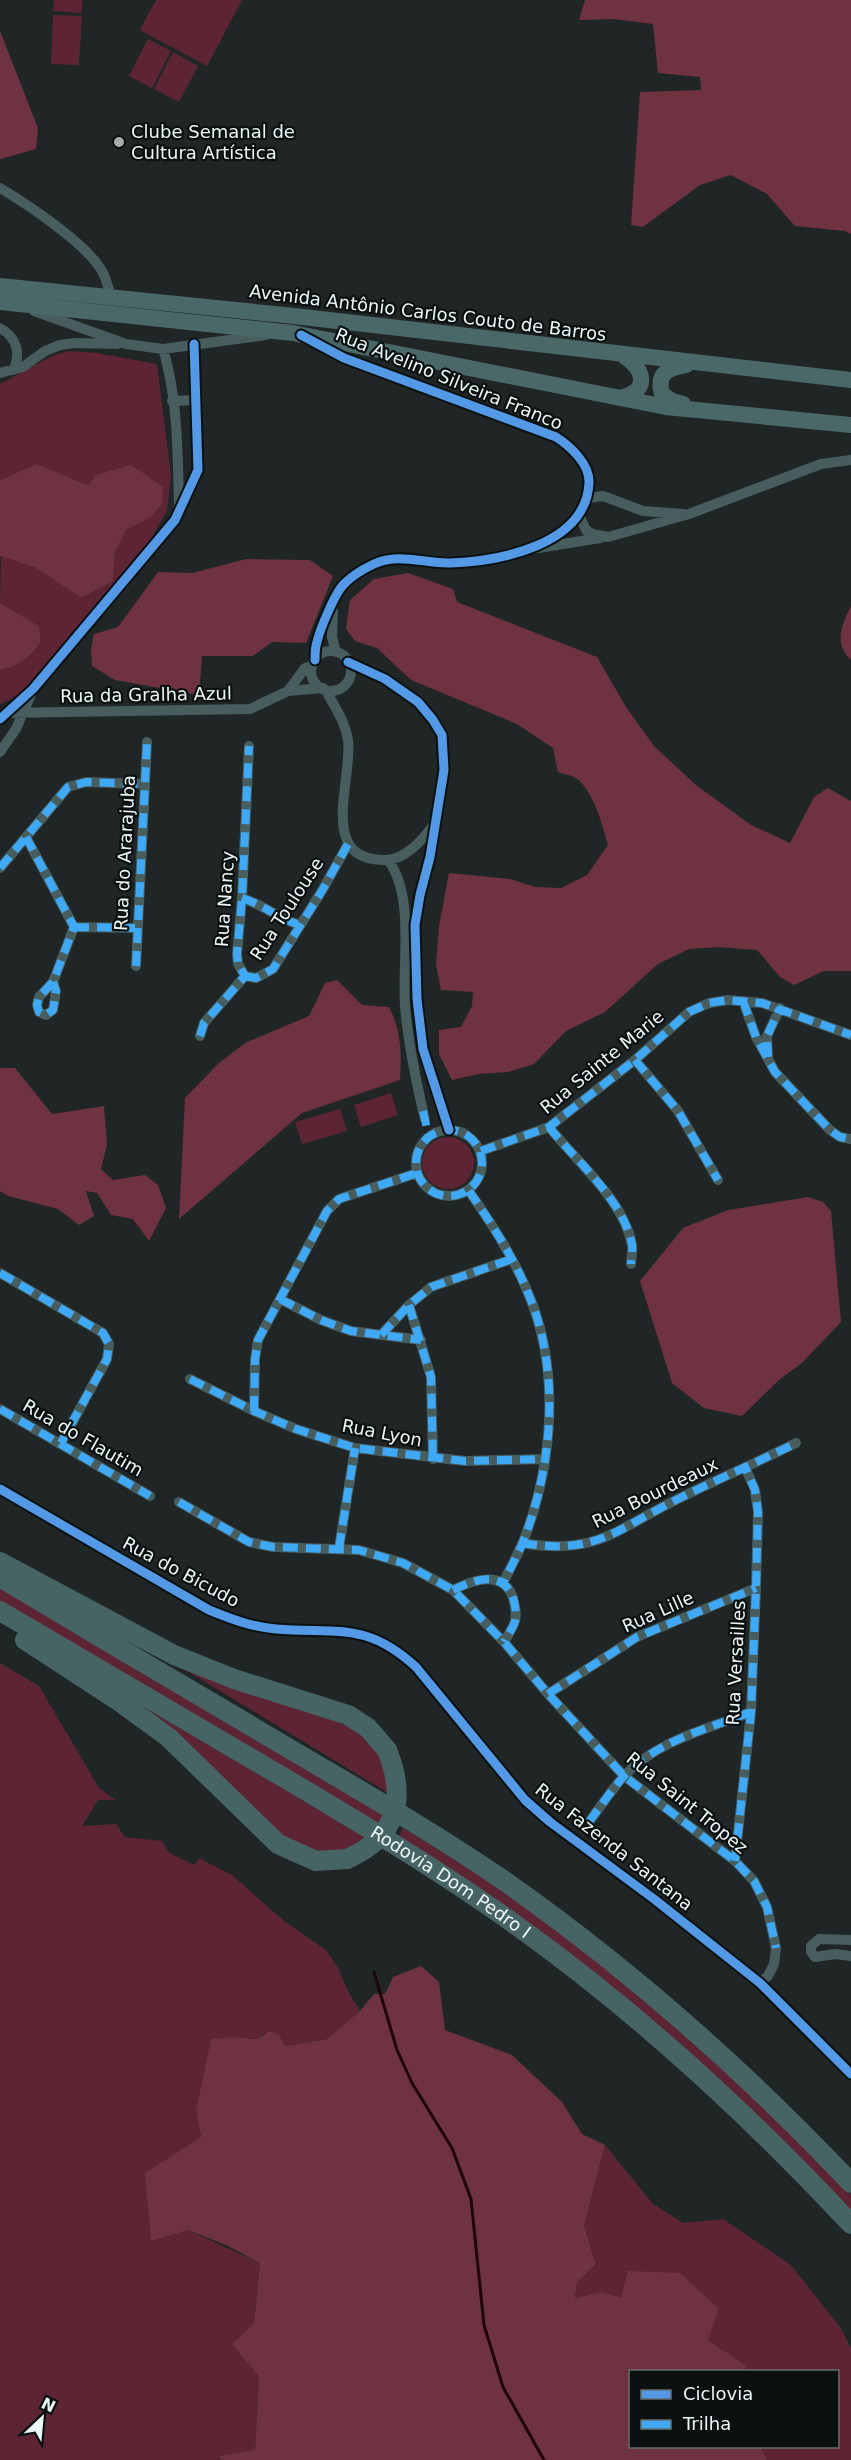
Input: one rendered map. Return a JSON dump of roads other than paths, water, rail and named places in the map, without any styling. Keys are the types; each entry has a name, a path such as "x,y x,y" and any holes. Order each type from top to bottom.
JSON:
{"highway":[{"path":"0,1562 106,1620 191,1662 234,1679 348,1715 368,1728 387,1750 397,1782 394,1815 378,1840 366,1851 348,1859 316,1861 278,1844 168,1737 120,1702 0,1624"},
{"name":"Rodovia Dom Pedro I","path":"0,1577 404,1817 507,1883 592,1946 718,2052 851,2183"},
{"name":"Rodovia Dom Pedro I","path":"0,1611 402,1848 522,1929 693,2066 769,2138 851,2224"}],"main road":[{"name":"Avenida Antônio Carlos Couto de Barros","path":"0,286 294,316 623,356 851,380"},
{"name":"Avenida Antônio Carlos Couto de Barros","path":"4,302 294,334 666,407 851,425"},
{"path":"620,398 634,393 642,378 637,366 623,356"},
{"path":"701,410 666,398 662,394 660,382 662,374 667,370 702,364"}],"street":[{"path":"0,188 53,223 77,243 104,273 111,297"},
{"path":"4,302 126,344"},
{"path":"0,328 10,335 16,344 18,355 13,370"},
{"path":"0,373 29,365 45,351 60,345 75,343 126,344 163,349 294,334"},
{"name":"Rua Avelino Silveira Franco","path":"294,334 344,358 556,437 571,447 586,470 589,481 587,498 579,515 556,536 529,550 449,563 401,558 377,562 354,575 342,586 333,605 317,641 313,663"},
{"path":"2,715 33,689 168,531 189,494 198,470 194,345"},
{"path":"163,349 177,440 179,510"},
{"path":"172,401 195,400"},
{"path":"529,550 608,537 689,514 791,474 820,465 851,460"},
{"path":"587,498 603,496 643,512 689,514"},
{"path":"579,515 585,530 608,537"},
{"path":"333,605 332,637 336,652"},
{"path":"324,689 342,687 351,674 346,658 336,652 324,652 313,663 313,680 324,689 342,718 348,741 342,823 348,844 357,856 369,860 388,861 412,849 426,836 436,821"},
{"path":"348,662 358,665 418,702 442,735 444,770 415,925 417,999 423,1049 440,1106"},
{"name":"Rua da Gralha Azul","path":"288,691 305,668 313,663"},
{"path":"0,752 16,729 33,689"},
{"name":"Rua da Gralha Azul","path":"2,715 250,709 288,691 324,689"},
{"name":"Rua do Ararajuba","path":"136,966 147,742"},
{"name":"Rua Nancy","path":"245,976 238,964 237,954 249,746"},
{"path":"0,868 68,787 86,782 145,784"},
{"path":"26,837 74,927 53,982"},
{"name":"Rua Toulouse","path":"245,976 256,978 266,975 273,969 348,844"},
{"path":"388,861 399,881 403,899 405,1005 411,1061 423,1111"},
{"path":"242,898 258,903 281,919 300,925"},
{"path":"74,927 138,928"},
{"path":"200,1036 204,1023 245,976"},
{"path":"743,1001 756,1037 775,1072 830,1130 840,1137 851,1139"},
{"name":"Rua Sainte Marie","path":"481,1152 549,1127 635,1060 689,1012 709,1003 743,1001 780,1008 851,1035"},
{"path":"768,1060 768,1036 780,1008"},
{"path":"635,1060 678,1111 718,1180"},
{"path":"445,1119 449,1130"},
{"path":"426,1124 429,1137"},
{"path":"549,1127 610,1198 624,1224 632,1246 631,1264"},
{"path":"449,1130 468,1136 481,1152 482,1173 469,1191 454,1197 439,1195 425,1187 417,1173 416,1157 419,1149 429,1137 449,1130"},
{"path":"254,1411 255,1359 258,1340 327,1210 339,1199 417,1173"},
{"path":"469,1191 513,1259 529,1294 541,1330 547,1363 549,1397 545,1459 536,1502 522,1543 503,1583"},
{"path":"381,1335 409,1305 431,1287 513,1259"},
{"path":"0,1274 103,1333 109,1344 108,1359 61,1443"},
{"path":"280,1299 321,1320 351,1331 421,1340"},
{"path":"409,1305 431,1377 433,1459"},
{"name":"Rua Lyon","path":"190,1378 254,1411 296,1429 355,1448 465,1461 545,1459"},
{"name":"Rua do Flautim","path":"0,1409 150,1496"},
{"name":"Rua Bourdeaux","path":"522,1543 551,1548 574,1546 611,1536 679,1498 796,1443"},
{"path":"339,1548 355,1448"},
{"name":"Rua Versailles","path":"735,1861 752,1712 758,1512 755,1490 745,1467"},
{"name":"Rua do Bicudo","path":"0,1489 209,1610 244,1624 276,1629 341,1630 369,1637 396,1649"},
{"name":"Rua Saint Tropez","path":"179,1502 249,1542 273,1547 359,1550 403,1563 453,1590 504,1642 548,1694 624,1776 735,1861 754,1881 767,1906 777,1948 774,1964 768,1976 760,1983"},
{"path":"453,1590 471,1581 487,1578 503,1583 511,1592 516,1606 515,1622 504,1642"},
{"name":"Rua Lille","path":"548,1694 637,1637 756,1588"},
{"name":"Rua Fazenda Santana","path":"396,1649 416,1667 525,1800 550,1822 654,1899 760,1983 851,2074"},
{"path":"589,1822 624,1776 654,1751 671,1742 752,1712"},
{"path":"851,1940 819,1939 811,1946 811,1952 815,1957 836,1954 851,1956"}],"waterway":[{"path":"374,1972 397,2050 412,2083 452,2148 471,2199 484,2325 503,2387 544,2460"}],"tunnel":[{"path":"423,1111 426,1124"}],"place":[{"name":"Clube Semanal de Cultura Artística","path":"119,142"}]}
